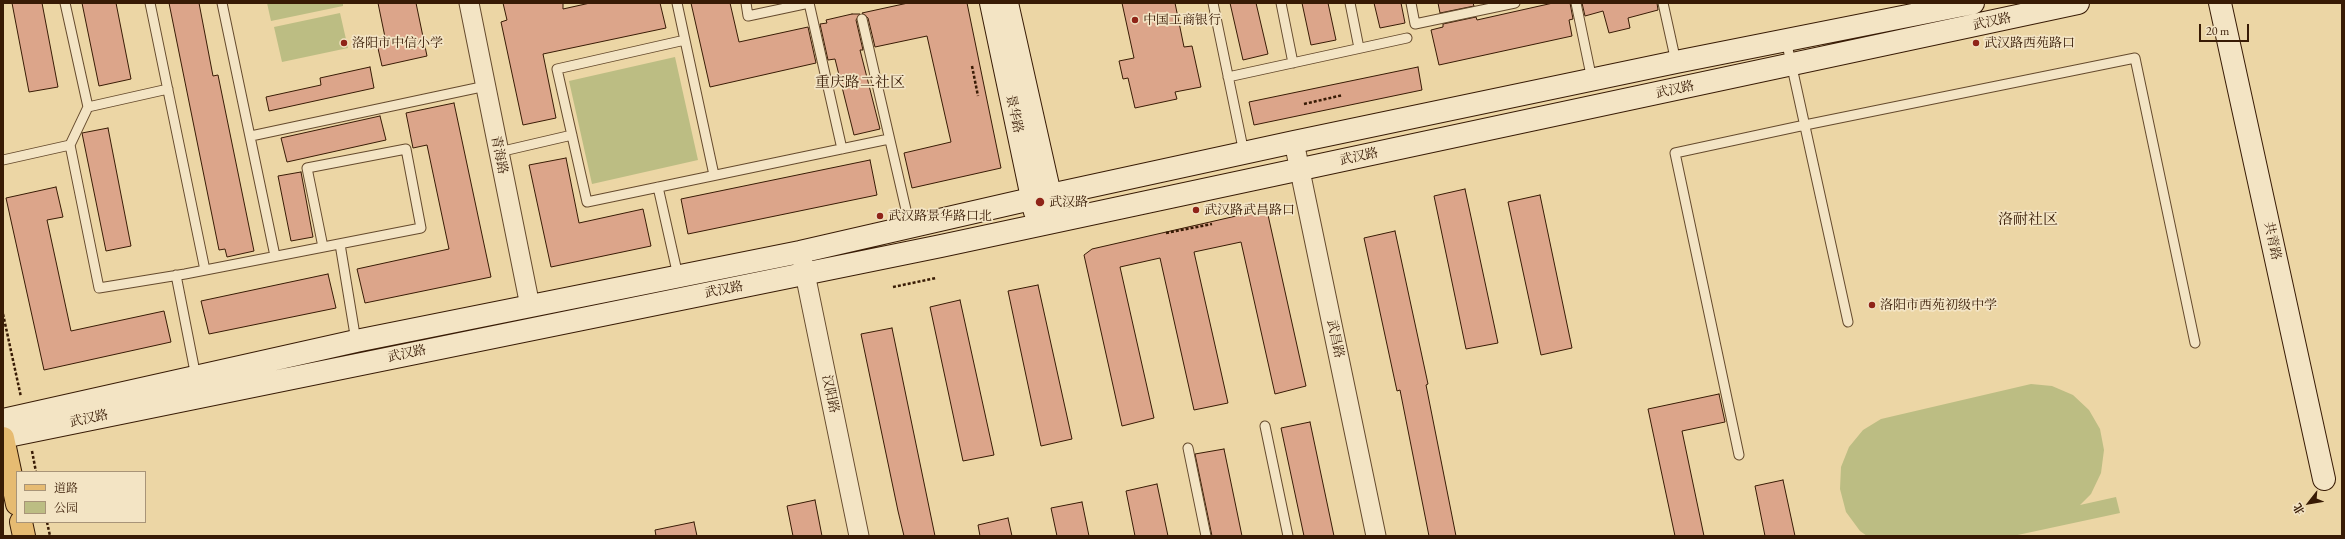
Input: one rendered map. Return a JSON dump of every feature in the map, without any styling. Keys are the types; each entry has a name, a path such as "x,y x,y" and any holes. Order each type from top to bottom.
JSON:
{"main road":[{"name":"景华路","path":"991,3 1047,223"},
{"name":"景华路","path":"1007,3 1041,197"},
{"name":"武汉路","path":"3,420 26,424 805,274 2078,3"},
{"name":"共青路","path":"2220,3 2324,478"},
{"name":"武汉路","path":"3,438 26,424 197,378 356,341 800,252 1041,197 1294,142 1676,62 1964,4"},
{"path":"3,438 16,499"},
{"path":"21,523 24,536"}],"street":[{"name":"青海路","path":"469,3 530,306"},
{"name":"武昌路","path":"1294,142 1376,536"},
{"name":"汉阳路","path":"800,252 859,536"}],"lane":[{"path":"65,3 88,107 70,145 99,288 205,270 421,228 406,149 307,168 323,247"},
{"path":"150,3 205,270"},
{"path":"222,3 275,256"},
{"path":"677,3 714,175"},
{"path":"746,3 748,16 804,3 842,149"},
{"path":"1213,3 1244,153"},
{"path":"1281,3 1293,63"},
{"path":"1350,3 1360,48"},
{"path":"1411,3 1415,24 1494,5 1515,3"},
{"path":"1576,3 1592,80"},
{"path":"1663,3 1676,62"},
{"path":"862,19 910,227"},
{"path":"1228,77 1407,38"},
{"path":"685,40 557,70 587,202 890,139"},
{"path":"1786,40 1848,322"},
{"path":"1739,455 1674,153 1805,124 2134,58 2195,343"},
{"path":"251,136 486,86"},
{"path":"88,107 168,89"},
{"path":"499,152 572,135"},
{"path":"3,160 70,145"},
{"path":"658,187 678,276"},
{"path":"340,244 356,341"},
{"path":"176,275 197,378"},
{"path":"1265,426 1288,536"},
{"path":"1188,448 1206,536"}],"path":[{"path":"972,66 978,96"},
{"path":"1304,104 1343,95"},
{"path":"1166,233 1212,224"},
{"path":"893,287 936,278"},
{"path":"3,314 36,471"},
{"path":"47,523 50,536"}],"green space":[{"path":"267,3 343,3 343,6 271,21"},
{"path":"340,13 348,48 282,62 274,27"},
{"path":"675,57 698,160 592,184 569,81"},
{"path":"2031,384 2052,386 2073,395 2089,410 2100,429 2104,450 2101,473 2091,494 2080,505 2116,497 2120,513 2013,536 1867,536 1860,531 1846,512 1840,489 1841,467 1849,447 1863,430 1881,419"}],"building":[{"path":"12,3 42,3 58,87 29,92"},
{"path":"82,3 116,3 131,79 99,86"},
{"path":"169,3 199,3 213,76 218,75 254,251 227,257 225,249 219,250"},
{"path":"378,3 416,3 427,56 382,66 377,44 386,42"},
{"path":"503,3 563,3 563,9 590,3 660,3 666,28 543,54 556,118 523,125 501,22 507,20"},
{"path":"691,3 730,3 739,42 808,27 816,63 710,87"},
{"path":"908,3 967,3 1001,168 912,188 904,153 951,142 927,36 875,47 868,18 862,13"},
{"path":"1122,3 1175,3 1184,47 1192,46 1201,87 1175,92 1177,99 1135,108 1128,78 1123,79 1119,61 1134,58"},
{"path":"1230,3 1256,3 1268,54 1243,60"},
{"path":"1302,3 1328,3 1336,40 1311,45"},
{"path":"1374,3 1401,3 1405,23 1380,28"},
{"path":"1438,3 1473,3 1474,6 1440,13"},
{"path":"1553,3 1570,3 1573,19 1569,20 1572,36 1439,65 1431,30 1443,27 1443,24 1476,17 1477,20"},
{"path":"1582,3 1657,3 1658,10 1628,18 1630,28 1609,33 1603,11 1585,16"},
{"path":"852,14 860,14 856,20 863,50 860,50 880,129 854,135 835,59 828,60 820,24 827,23 826,20"},
{"path":"370,67 374,88 269,111 266,97 321,85 320,78"},
{"path":"1418,67 1422,90 1254,125 1249,102"},
{"path":"454,103 491,277 365,303 357,269 449,249 427,145 413,148 406,113"},
{"path":"380,116 386,140 287,162 281,138"},
{"path":"108,128 131,246 106,251 82,133"},
{"path":"566,158 579,223 643,209 651,246 551,267 529,165"},
{"path":"870,160 877,195 688,234 681,199"},
{"path":"301,172 313,237 291,241 278,176"},
{"path":"56,187 63,217 47,220 71,331 164,311 171,342 44,370 6,198"},
{"path":"1465,189 1498,343 1466,349 1434,196"},
{"path":"1540,195 1572,348 1541,355 1508,202"},
{"path":"1258,211 1268,215 1306,386 1275,394 1241,242 1194,252 1228,403 1194,410 1160,258 1120,267 1154,418 1122,426 1084,255 1092,249"},
{"path":"1395,231 1428,384 1426,385 1456,536 1429,536 1400,390 1397,391 1364,238"},
{"path":"328,274 336,308 209,334 201,301"},
{"path":"1038,285 1072,439 1041,446 1008,291"},
{"path":"960,300 994,455 963,461 930,307"},
{"path":"892,328 935,536 904,536 861,334"},
{"path":"1719,394 1725,422 1682,431 1704,536 1675,536 1648,409"},
{"path":"1310,422 1334,536 1304,536 1281,428"},
{"path":"1224,449 1242,536 1212,536 1195,454"},
{"path":"1783,480 1795,536 1765,536 1755,486"},
{"path":"1157,484 1168,536 1135,536 1126,491"},
{"path":"815,500 822,536 793,536 787,506"},
{"path":"1082,502 1089,536 1057,536 1051,508"},
{"path":"1008,518 1012,536 980,536 978,525"},
{"path":"694,522 697,536 656,536 655,530"}],"place":[{"name":"中国工商银行","path":"1135,20"},
{"name":"洛阳市中信小学","path":"344,43"},
{"name":"武汉路西苑路口","path":"1976,43"},
{"name":"武汉路","path":"1040,202"},
{"name":"武汉路武昌路口","path":"1196,210"},
{"name":"武汉路景华路口北","path":"880,216"},
{"name":"洛阳市西苑初级中学","path":"1872,305"}],"district":[{"name":"重庆路二社区","path":"860,83"},
{"name":"洛耐社区","path":"2028,220"}]}
